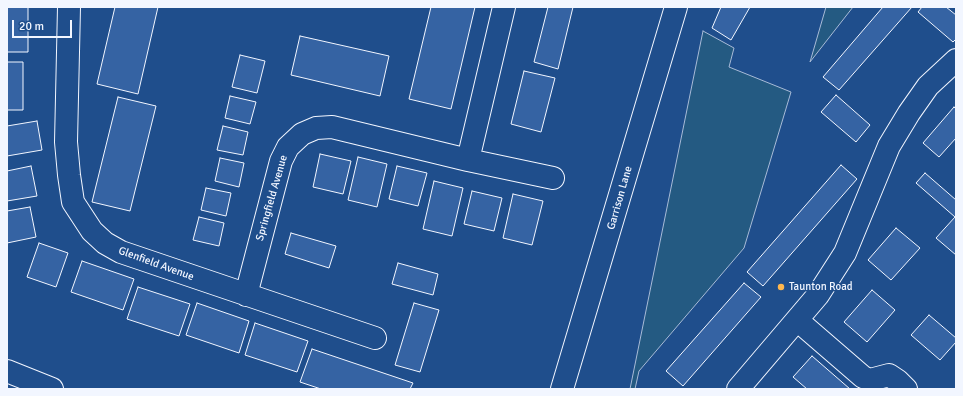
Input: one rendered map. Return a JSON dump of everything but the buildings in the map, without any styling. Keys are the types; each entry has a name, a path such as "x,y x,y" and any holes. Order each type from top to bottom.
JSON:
{"street":[{"name":"Glenfield Avenue","path":"69,7 66,142 70,190 73,202 92,231 105,243 116,250 374,338"},
{"path":"468,160 504,7"},
{"name":"Garrison Lane","path":"562,389 676,7"},
{"path":"738,389 818,295 845,253 889,146 908,113 928,86 953,68"},
{"name":"Springfield Avenue","path":"246,295 281,161 288,147 302,134 316,128 332,127 468,160 553,178"},
{"path":"797,320 863,377 870,380 889,376 898,381 906,389"},
{"path":"7,371 52,389"}],"shaded area":[{"path":"826,7 853,7 810,62"},
{"path":"703,31 734,48 729,67 791,92 744,248 639,371 635,389 630,389"}],"place":[{"name":"Taunton Road","path":"781,287"}]}
